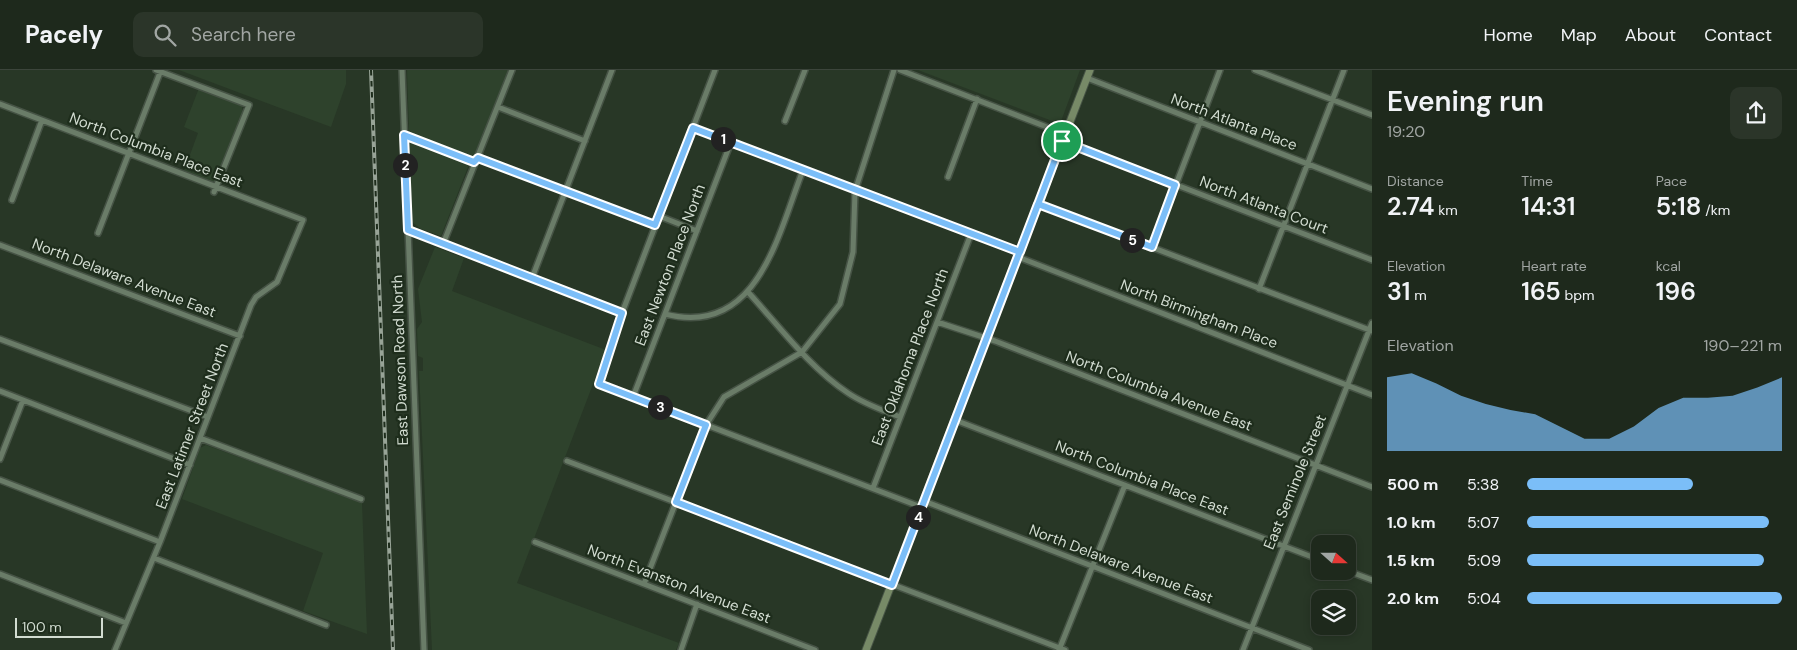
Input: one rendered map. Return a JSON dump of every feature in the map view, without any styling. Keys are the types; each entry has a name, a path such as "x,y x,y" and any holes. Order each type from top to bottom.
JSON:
{"main road":[{"path":"866,650 1090,70"}],"street":[{"name":"East Dawson Road North","path":"402,70 424,650"},
{"path":"443,244 512,70"},
{"path":"532,278 612,70"},
{"path":"408,230 622,313 715,70"},
{"path":"785,121 805,70"},
{"path":"644,584 706,425 724,398 802,352 840,304 853,252 855,191 894,70"},
{"path":"900,70 977,99 1064,137"},
{"path":"1152,247 1220,70"},
{"path":"1255,70 1372,115"},
{"path":"1259,289 1282,224 1344,70"},
{"path":"98,233 160,71 249,105 215,189"},
{"name":"North Atlanta Place","path":"1086,78 1372,189"},
{"path":"948,177 977,99"},
{"name":"North Columbia Place East","path":"0,104 129,153 215,189 303,220"},
{"path":"498,107 585,141"},
{"path":"12,200 42,120"},
{"name":"North Birmingham Place","path":"693,128 971,234 1372,395"},
{"path":"404,135 566,191 655,225"},
{"name":"North Atlanta Court","path":"1064,137 1175,185 1282,224 1372,260"},
{"name":"East Newton Place North","path":"633,397 731,142"},
{"path":"665,314 678,318 704,317 732,305 748,292 763,273 803,170"},
{"path":"1038,204 1371,331"},
{"path":"658,216 697,231"},
{"name":"East Latimer Street North","path":"115,650 154,558 256,297 277,282 303,220"},
{"name":"East Oklahoma Place North","path":"873,488 971,234"},
{"name":"North Delaware Avenue East","path":"0,245 240,336"},
{"path":"748,292 802,352 847,393 868,405 900,417"},
{"name":"North Delaware Avenue East","path":"622,313 599,384 873,488 922,504 1093,567 1309,650"},
{"name":"North Columbia Avenue East","path":"937,322 1372,487"},
{"name":"East Seminole Street","path":"1243,650 1315,464 1371,331 1372,323"},
{"path":"0,339 208,417"},
{"path":"0,391 190,465"},
{"path":"0,459 23,400"},
{"name":"North Columbia Place East","path":"955,420 1311,556"},
{"path":"200,438 361,499"},
{"path":"567,461 1061,649 1125,485"},
{"path":"0,480 160,542"},
{"name":"North Evanston Avenue East","path":"535,542 815,650"},
{"path":"154,558 326,625"},
{"path":"0,574 126,623"},
{"path":"1356,574 1372,580"},
{"path":"681,650 697,604"}],"shaded area":[{"path":"179,70 346,70 346,84 331,127"},
{"path":"407,70 508,70 476,155 473,156 468,167 441,236 421,229 412,222"},
{"path":"918,70 1080,70 1060,124"},
{"path":"199,88 242,106 243,115 214,182 184,171 198,133 184,127"},
{"path":"435,247 464,258 452,291 606,350 517,583 679,643 676,650 432,650 419,371 423,371 423,358 418,356 417,329 422,322 418,289"},
{"path":"206,445 362,503 367,634 303,611 323,553 182,499 200,448"}],"railway":[{"path":"371,70 393,650"}],"route":[{"path":"1062,141 1020,252 855,191 693,128 655,225 478,158 474,162 404,135 408,230 622,313 599,384 706,425 676,502 892,585 921,508 1038,204 1152,247 1175,185 1062,141"}]}
